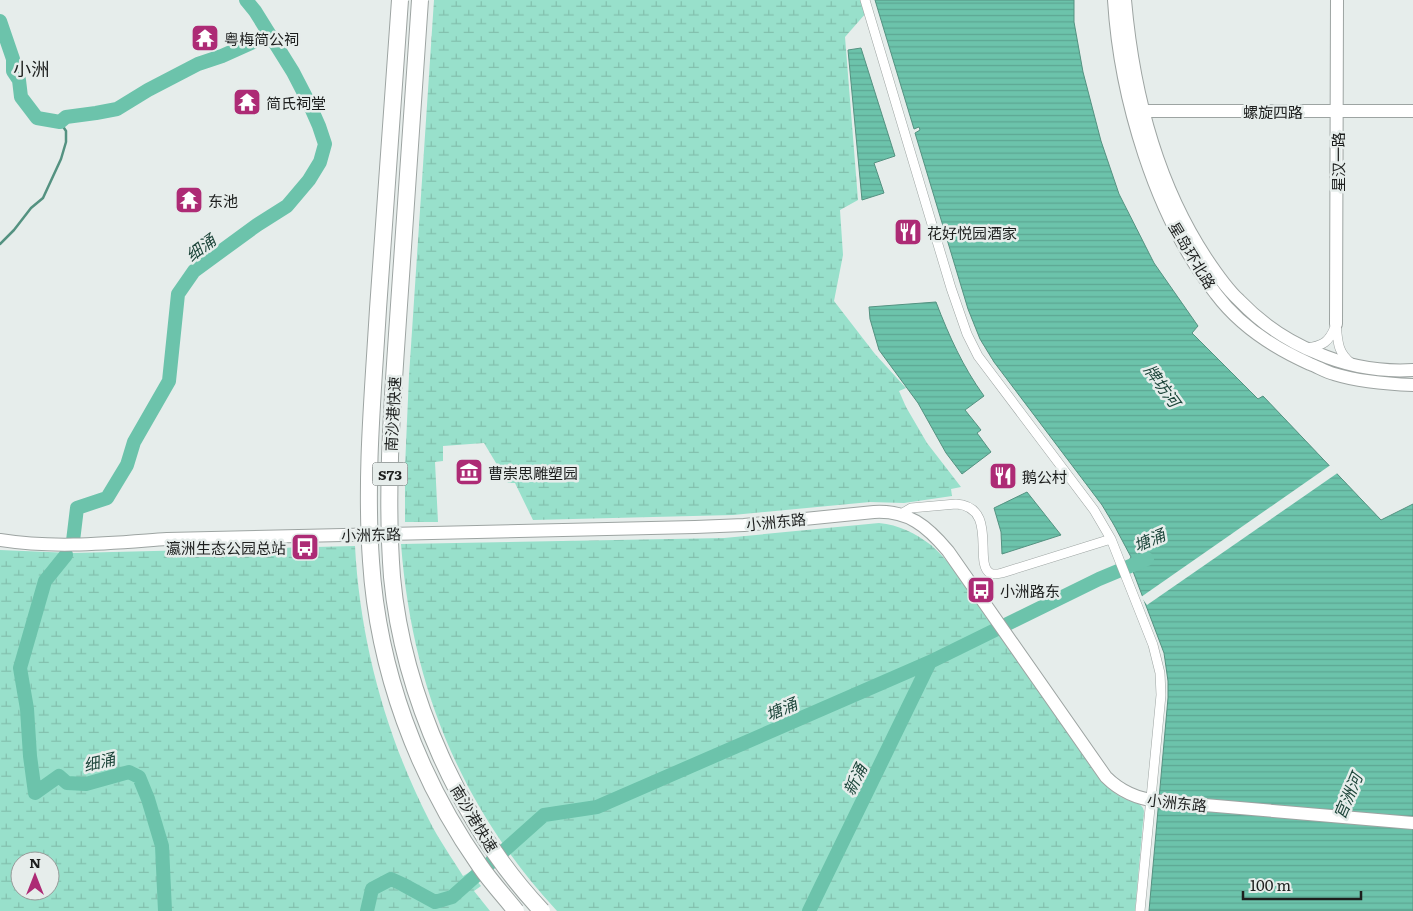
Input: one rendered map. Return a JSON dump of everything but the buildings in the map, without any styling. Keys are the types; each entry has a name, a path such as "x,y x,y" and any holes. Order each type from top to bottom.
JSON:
{"highway":[{"name":"南沙港快速","path":"400,0 370,450 369,523 376,609 382,642 397,697 408,730 425,770 466,846 481,868 516,911"},
{"name":"南沙港快速","path":"420,0 392,402 389,508 393,579 402,636 417,693 449,773 474,819 496,853 542,911"}],"main road":[{"name":"星岛环北路","path":"1114,0 1118,43 1138,112 1153,177 1175,228 1216,295 1259,335 1292,356 1333,374 1373,382 1413,385"},
{"name":"星岛环北路","path":"1125,0 1138,112 1190,232 1210,265 1238,300 1278,334 1305,348 1342,363 1355,366 1386,370 1413,370"},
{"name":"星汉一路","path":"1336,324 1337,0"},
{"name":"螺旋四路","path":"1138,112 1413,111"},
{"name":"小洲东路","path":"0,540 26,544 79,545 167,539 732,526 874,512 901,514 929,531 942,543 1106,777 1127,793 1154,800 1413,823"}],"street":[{"path":"865,0 967,334 986,368 1094,510 1111,540 1150,634 1160,673 1161,695 1154,800 1140,911"},
{"path":"1305,348 1318,347 1329,340 1336,324"},
{"name":"星汉一路","path":"1336,324 1340,352 1355,366"},
{"path":"901,514 910,508 956,504 961,504 971,509 977,515 982,527 985,565 989,572 993,574 1002,573 1111,540"}],"green space":[{"path":"434,0 862,0 866,13 845,37 858,200 840,210 843,255 834,301 875,354 906,388 899,391 906,407 927,443 961,487 951,489 952,496 904,503 870,502 733,515 533,520 515,483 508,483 484,443 443,446 443,461 435,462 438,522 405,522 405,467 409,376"},
{"path":"879,523 913,533 939,552 960,578 1096,774 1116,794 1139,804 1143,808 1135,911 557,911 523,871 493,829 468,786 447,741 430,695 416,646 407,596 401,544 724,538"},
{"path":"355,546 358,582 369,652 388,721 400,755 437,835 463,876 470,872 481,886 474,891 490,911 0,911 0,550 72,553"}],"water":[{"path":"875,0 1074,0 1074,22 1083,72 1101,141 1119,194 1154,263 1198,326 1192,333 1258,399 1263,396 1381,520 1413,504 1413,911 1149,911 1168,698 1168,681 1164,653 1131,566 1114,568 1128,562 1131,557 1114,525 1102,505 994,362 980,339 968,309 915,133 920,130 919,127 914,129"},
{"path":"861,48 895,156 874,163 884,193 862,200 848,50"},
{"path":"936,302 957,351 969,374 984,396 965,410 981,430 977,433 991,452 962,474 946,453 918,403 879,350 870,319 869,307"},
{"path":"1027,492 1061,535 1002,554 1001,532 994,508"}],"pier":[{"path":"1332,464 1339,472 1147,605 1141,597"}],"waterway":[{"name":"细涌","path":"73,541 77,508 107,498 127,465 134,442 169,381 178,294 194,271 257,225 287,206 309,180 320,162 325,144 308,101 293,72 255,11 246,0"},
{"path":"0,21 13,59 13,71 19,80 21,97 37,118 60,122 66,117 117,109 148,90 198,64 222,56 269,35"},
{"path":"0,244 31,208 43,198 61,159 66,142 66,131 60,122"},
{"name":"细涌","path":"66,555 45,581 20,668 27,709 35,793 59,776 67,783 86,784 129,772 139,777 148,799 162,846 165,911"},
{"name":"塘涌","path":"367,911 372,889 391,879 435,902 452,897 544,815 597,807 930,662 1099,579 1147,559"},
{"name":"新涌","path":"809,911 930,662"}],"place":[{"name":"粤梅简公祠","path":"205,38"},
{"name":"简氏祠堂","path":"247,102"},
{"name":"东池","path":"189,200"},
{"name":"花好悦园酒家","path":"908,232"},
{"name":"曹崇思雕塑园","path":"469,472"},
{"name":"鹅公村","path":"1003,476"},
{"name":"瀛洲生态公园总站","path":"305,547"},
{"name":"小洲路东","path":"981,590"}],"district":[{"name":"小洲","path":"31,68"}],"water label":[{"name":"牌坊河","path":"1163,385"},
{"name":"官洲河","path":"1347,796"}]}
